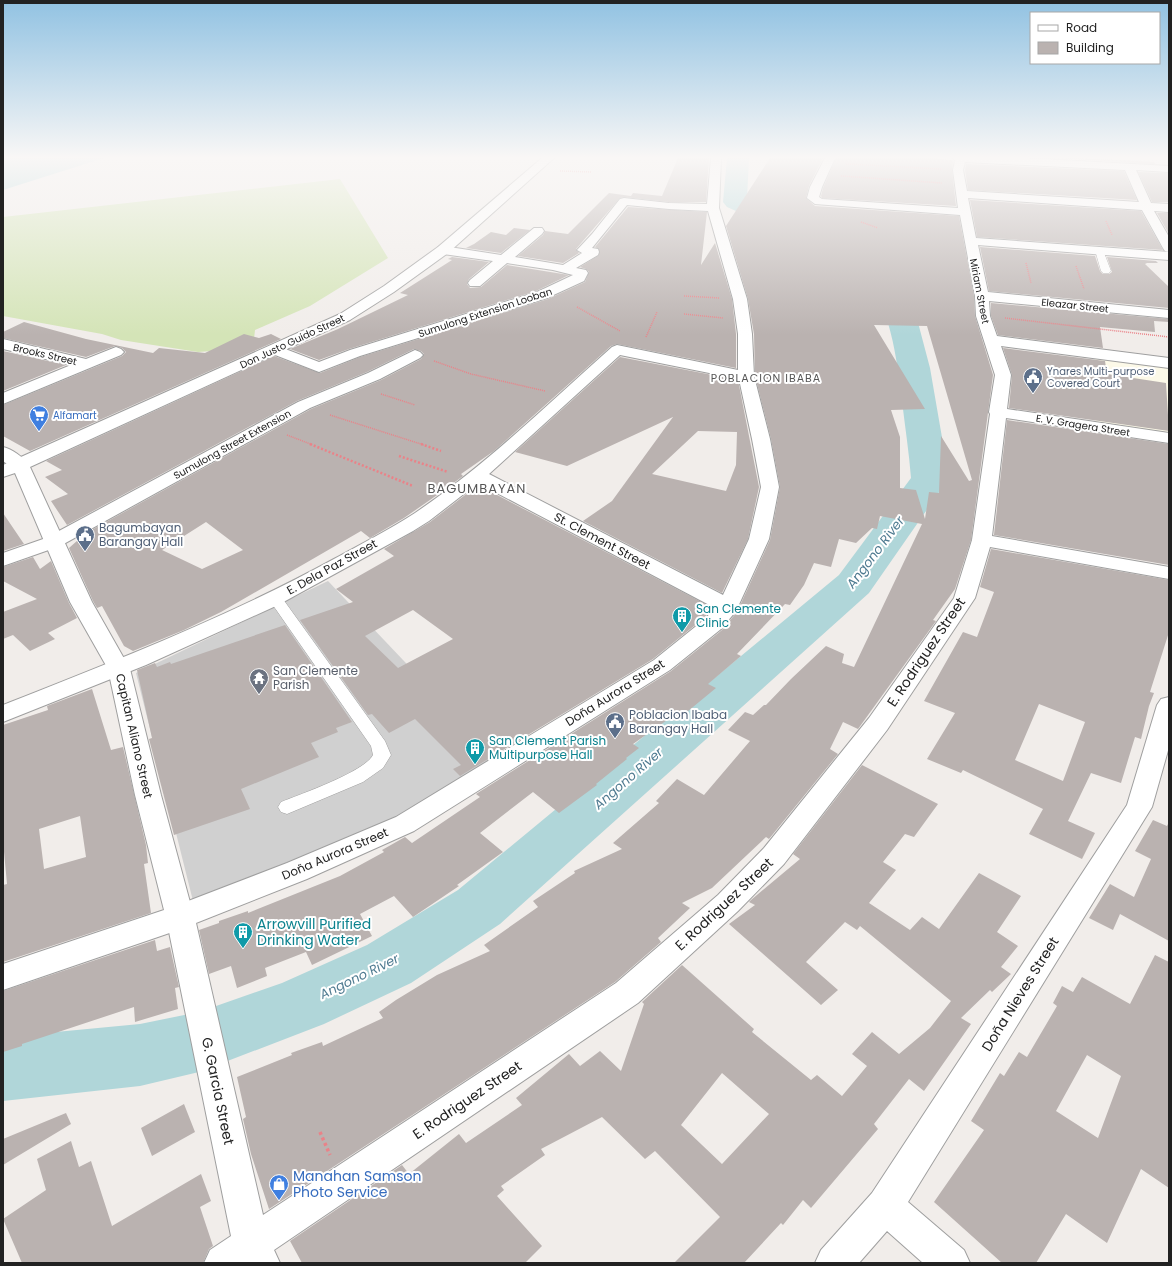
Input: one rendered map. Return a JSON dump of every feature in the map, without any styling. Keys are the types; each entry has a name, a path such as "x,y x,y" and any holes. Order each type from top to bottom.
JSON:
{"street":[{"name":"Don Justo Guido Street","path":"3,472 345,317 389,289 444,250 482,217"},
{"path":"565,269 593,252 583,250 612,217"},
{"name":"Doña Aurora Street","path":"3,977 180,917 297,871 405,824 662,665 712,624 728,606 759,539 770,487 761,439 746,376 744,319 740,299 716,217"},
{"name":"Miriam Street","path":"966,217 982,296 983,316 1003,375"},
{"path":"1152,217 1169,248"},
{"path":"475,283 506,259 538,231"},
{"path":"970,241 1169,256"},
{"name":"Sumulong Extension Looban","path":"275,350 319,367 355,353 542,295 579,278 581,273 506,259 444,250"},
{"name":"Eleazar Street","path":"982,296 1169,314"},
{"path":"991,340 1169,363"},
{"name":"Brooks Street","path":"3,344 87,364"},
{"path":"3,398 116,352"},
{"path":"625,352 746,376"},
{"name":"E. Dela Paz Street","path":"3,714 119,669 275,598 322,574 421,518 474,477 566,396 625,352"},
{"name":"Sumulong Street Extension","path":"3,560 53,542 304,405 354,385 415,355"},
{"name":"E. Rodriguez Street","path":"245,1257 626,993 728,903 774,856 878,724 964,598 982,540 997,412 1003,375"},
{"name":"E. V. Gragera Street","path":"997,412 1169,438"},
{"path":"3,452 20,465"},
{"name":"Capitan Aliano Street","path":"20,465 81,602 119,669 148,795 180,917"},
{"name":"St. Clement Street","path":"474,477 728,606"},
{"path":"982,540 1169,573"},
{"name":"Doña Nieves Street","path":"834,1263 885,1206 1138,807 1169,705"},
{"name":"G. Garcia Street","path":"180,917 214,1077 245,1257"},
{"path":"885,1206 951,1263"}],"lane":[{"path":"1099,250 1106,272"},
{"path":"275,598 379,745 382,755 377,764 357,777 287,807"}],"path":[{"path":"1022,245 1036,301"},
{"path":"1070,248 1090,307"},
{"path":"684,296 740,299"},
{"path":"577,307 597,317 624,334 625,352"},
{"path":"625,352 646,337 658,312"},
{"path":"684,314 744,319"},
{"path":"983,316 1169,337"},
{"path":"415,355 471,374 566,396"},
{"path":"354,385 414,405"},
{"path":"304,405 441,451"},
{"path":"264,426 413,486"},
{"path":"399,456 474,477"}],"shaded area":[{"path":"1095,356 1169,366 1169,436 1095,425"},
{"name":"San Clemente Parish","path":"328,581 498,760 401,817 193,901 136,673"}],"green space":[{"path":"3,217 363,217 388,258 310,306 255,330 253,348 198,352 121,340 102,334 3,316"}],"building":[{"path":"585,217 604,217 576,249 579,253 563,263 518,256 543,235 545,231 568,234"},
{"path":"620,217 706,217 701,265 715,243 732,299 736,334 736,368 617,344 611,346 494,451 461,474 463,476 404,518 370,538 361,531 221,612 184,630 133,651 124,646 102,606 97,608 93,601 69,548 78,540 77,538 311,409 381,380 421,359 424,354 421,351 414,349 367,372 297,401 67,525 51,501 68,494 45,477 62,470 46,461 274,356 320,373 360,357 548,299 585,282 589,272 580,267 599,255 599,249 595,247","holes":["206,522 243,550 202,569 162,550"]},
{"path":"732,217 959,217 974,296 975,316 993,375 971,540 955,589 933,620 936,621 858,729 843,722 830,749 838,754 769,839 766,837 712,888 682,903 690,908 658,938 661,942 615,982 269,1209 251,1154 243,1119 246,1117 237,1077 292,1055 291,1053 322,1042 323,1046 383,1018 379,1012 396,1000 437,975 490,951 484,945 538,907 533,901 575,873 574,871 622,849 613,843 659,803 656,801 677,779 704,795 750,741 728,730 745,712 753,715 764,705 766,705 826,646 844,654 842,663 854,667 922,524 880,516 877,529 872,528 856,543 839,539 831,567 814,563 804,585 790,605 785,604 737,654 741,656 708,684 716,688 676,721 670,718 633,744 639,748 596,784 597,785 559,813 533,792 480,833 503,852 457,885 459,886 413,917 394,896 360,914 372,936 312,965 306,952 265,968 267,976 237,988 231,966 209,974 199,930 248,911 248,913 340,876 384,852 382,850 405,837 412,843 480,797 476,794 671,671 722,630 737,612 770,540 780,487 771,439 755,376 754,334 748,299 726,226","holes":["874,325 927,326 972,480 969,481 941,436 939,493 929,492 925,519 916,490 900,488 900,437 891,410 925,409"]},
{"path":"973,217 1144,217 1163,250 977,237"},
{"path":"1159,217 1169,217 1169,234"},
{"path":"514,228 530,230 501,253 466,248 491,232 506,235"},
{"path":"980,247 1095,256 1100,271 1103,274 1109,274 1112,272 1107,257 1156,261 1158,263 1145,264 1169,287 1169,308 989,291"},
{"path":"452,257 489,262 469,279 467,284 470,288 481,287 507,265 569,275 536,291 349,349 319,360 290,349 338,329 408,295 400,293 452,260 448,259"},
{"path":"991,303 1169,319 1169,322 1154,321 1155,332 1100,327 1103,348 998,335 991,316"},
{"path":"24,322 86,339 153,353 159,348 205,353 244,334 259,338 271,334 281,339 30,451 3,436 3,405 122,356 126,352 122,348 115,346 86,357 3,338 3,332"},
{"path":"1003,348 1105,361 1107,374 1166,383 1169,431 1009,408 1012,375"},
{"path":"3,351 66,365 3,391"},
{"path":"620,357 738,380 759,487 748,539 722,593 583,521 612,501 673,417 567,466 515,452","holes":["698,431 737,432 736,465 726,491 652,474"]},
{"path":"1007,420 1169,444 1169,565 994,535"},
{"path":"478,485 713,608 704,618 653,659 460,776 453,769 461,765 415,719 389,733 372,714 368,715 300,620 353,602 336,589 394,556 384,549 430,522","holes":["413,610 453,639 398,668 365,636"]},
{"path":"3,513 24,544 3,551"},
{"path":"991,549 1169,580 1169,632 1150,692 1154,693 1149,706 1141,739 1135,737 1121,783 1091,773 1068,821 1095,833 1082,859 1029,834 1043,809 963,770 961,773 927,759 955,713 924,701 963,632 977,637 994,592 980,587","holes":["1039,704 1085,722 1063,781 1015,760"]},
{"path":"33,557 40,569 51,561 77,618 48,633 55,639 30,651 13,635 3,639 3,612 37,599 3,581 3,567"},
{"path":"285,625 352,722 336,728 338,732 311,743 319,757 241,789 250,809 174,835 149,739 152,738 137,670 155,663 157,667 170,662 171,664"},
{"path":"92,689 111,750 123,747 146,845 148,863 144,864 151,913 3,962 3,885 7,884 3,841 3,725 48,710 47,706","holes":["80,816 86,857 44,869 39,829"]},
{"path":"862,765 938,804 914,837 905,834 883,862 896,870 869,903 910,930 922,917 939,929 979,873 1021,896 997,932 1018,946 1001,967 1011,974 992,992 990,990 961,1018 971,1024 924,1091 909,1079 874,1124 878,1129 811,1208 803,1200 783,1225 781,1223 744,1263 674,1263 720,1217 655,1151 645,1159 602,1117 541,1149 545,1155 501,1186 504,1190 497,1196 542,1246 525,1263 302,1263 290,1241 402,1165 409,1174 459,1134 466,1143 522,1105 516,1098 569,1054 580,1066 600,1051 621,1071 644,1004 642,1002 682,965 754,1029 752,1032 811,1080 817,1075 842,1096 867,1066 852,1054 872,1032 899,1054 930,1028 951,1001 860,926 857,930 845,922 806,962 838,990 821,1005 729,924 755,905 749,902 800,859 793,854","holes":["722,1073 769,1114 722,1164 681,1125"]},
{"path":"1153,820 1167,826 1169,822 1169,941 1120,914 1113,930 1089,918 1110,884 1134,897 1151,859 1135,851"},
{"path":"155,940 157,951 170,947 179,987 175,988 178,1009 135,1022 134,1007 22,1044 22,1046 3,1052 3,991"},
{"path":"1155,955 1169,962 1169,1188 1141,1169 1107,1243 1066,1214 1036,1263 1002,1263 934,1202 984,1130 971,1121 1000,1073 1004,1076 1019,1052 1027,1057 1057,1006 1053,1003 1062,986 1073,992 1082,977 1130,1004","holes":["1087,1055 1121,1076 1098,1138 1056,1111"]},
{"path":"184,1104 195,1132 152,1156 141,1128"},
{"path":"66,1113 71,1124 3,1165 3,1139"},
{"path":"71,1141 79,1167 91,1161 112,1226 201,1174 211,1201 200,1207 213,1246 209,1249 203,1263 22,1263 3,1219 46,1190 37,1159"}],"waterway":[{"name":"Angono River","path":"773,217 799,225"},
{"name":"Angono River","path":"3,1069 140,1055 199,1042 302,1004 389,964 479,907 854,584 930,478 914,368 907,333 895,299 887,283 877,270"}],"place":[{"name":"Ynares Multi-purpose Covered Court","path":"1033,394"},
{"name":"Alfamart","path":"39,432"},
{"name":"Bagumbayan Barangay Hall","path":"85,552"},
{"name":"San Clemente Clinic","path":"682,633"},
{"name":"San Clemente Parish","path":"259,695"},
{"name":"Poblacion Ibaba Barangay Hall","path":"615,739"},
{"name":"San Clement Parish Multipurpose Hall","path":"475,765"},
{"name":"Arrowvill Purified Drinking Water","path":"243,949"},
{"name":"Manahan Samson Photo Service","path":"279,1201"}],"district":[{"name":"POBLACION IBABA","path":"766,378"},
{"name":"BAGUMBAYAN","path":"477,488"}]}
